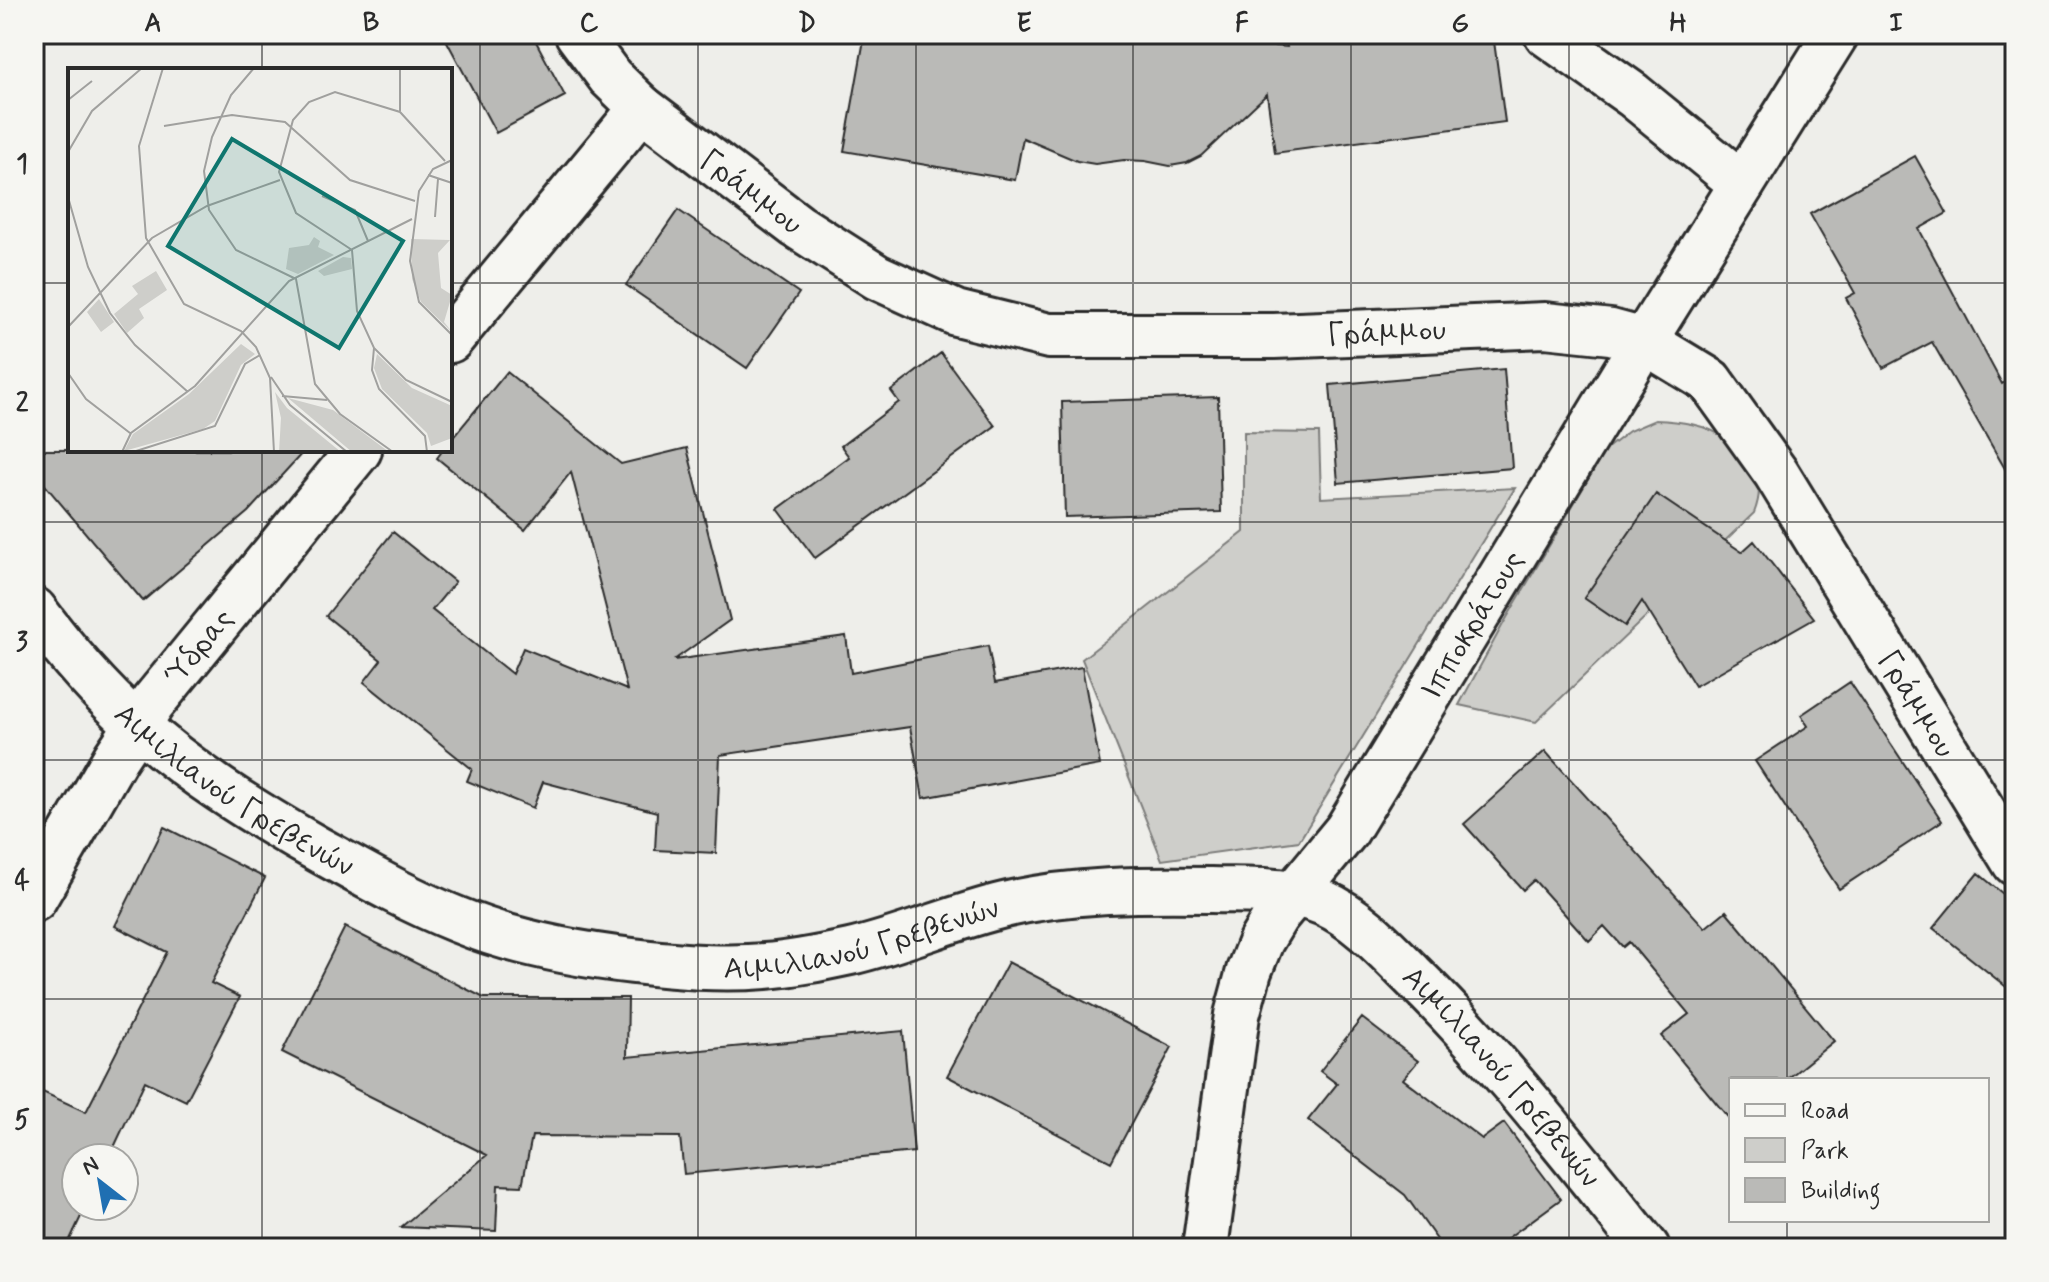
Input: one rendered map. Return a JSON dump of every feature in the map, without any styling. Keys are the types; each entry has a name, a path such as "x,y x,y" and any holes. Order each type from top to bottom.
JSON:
{"street":[{"name":"Γράμμου","path":"578,34 610,77 642,108 797,226 877,277 956,313 1049,336 1274,336 1545,325 1611,332 1644,341 1710,381 1776,473 2015,863"},
{"path":"1547,34 1633,95 1742,184"},
{"name":"Ιπποκράτους","path":"1205,1248 1237,1015 1261,941 1293,894 1347,830 1644,341 1836,34"},
{"path":"452,338 642,108"},
{"name":"Ύδρας","path":"34,899 137,725 192,652 357,452"},
{"name":"Αιμιλιανού Γρεβενών","path":"34,610 93,682 137,725 195,772 235,799 388,888 461,922 569,953 676,966 764,966 854,951 997,907 1048,896 1105,891 1293,894 1329,905 1408,971 1487,1054 1647,1248"}],"green space":[{"path":"1655,420 1701,427 1731,443 1756,477 1759,490 1754,513 1536,722 1459,705 1606,449 1629,431"},
{"path":"1244,432 1319,433 1321,498 1515,488 1299,841 1162,860 1082,659 1244,532"}],"building":[{"path":"443,34 532,34 565,96 496,133"},
{"path":"865,34 1132,34 1287,47 1285,34 1493,34 1505,122 1275,153 1267,94 1201,156 1187,163 1170,166 1124,160 1095,164 1077,161 1023,138 1015,180 844,151"},
{"path":"1915,156 1947,213 1919,229 2002,384 2015,377 2015,486 1932,342 1883,368 1846,298 1855,293 1810,214"},
{"path":"678,210 799,293 747,368 626,285"},
{"path":"941,353 995,426 815,558 778,509 849,457 841,446 899,402 891,391"},
{"path":"1504,369 1512,468 1338,483 1330,385"},
{"path":"507,372 621,464 687,448 730,620 674,660 846,636 851,673 988,646 995,683 1082,667 1100,765 923,798 910,727 720,755 716,853 655,850 657,812 543,782 533,808 467,781 472,769 364,682 381,660 326,616 393,532 455,582 432,610 512,674 523,648 627,690 571,472 525,530 437,458 442,452 452,452 452,439"},
{"path":"1218,397 1221,512 1065,517 1062,402"},
{"path":"34,450 303,452 248,512 143,601 34,472"},
{"path":"1656,494 1742,552 1754,541 1814,618 1695,686 1642,601 1625,626 1584,598"},
{"path":"1850,682 1942,821 1839,889 1755,761 1808,726 1801,715"},
{"path":"1545,751 1705,928 1726,911 1834,1041 1788,1078 1729,1078 1729,1119 1661,1036 1689,1014 1629,942 1623,947 1604,926 1589,941 1534,880 1523,890 1464,824"},
{"path":"164,827 265,878 211,983 240,997 186,1101 145,1081 116,1142 60,1142 60,1222 78,1222 66,1248 34,1248 34,1088 86,1112 167,952 115,926"},
{"path":"1978,873 2015,904 2015,994 1933,928"},
{"path":"345,927 484,998 628,998 627,1057 903,1031 914,1152 684,1174 680,1137 532,1136 522,1186 498,1185 496,1231 401,1227 487,1155 282,1052"},
{"path":"1008,962 1172,1047 1111,1162 947,1076"},
{"path":"1362,1018 1418,1061 1403,1079 1482,1139 1504,1123 1561,1199 1494,1248 1443,1248 1405,1195 1308,1120 1337,1084 1320,1071"}]}
